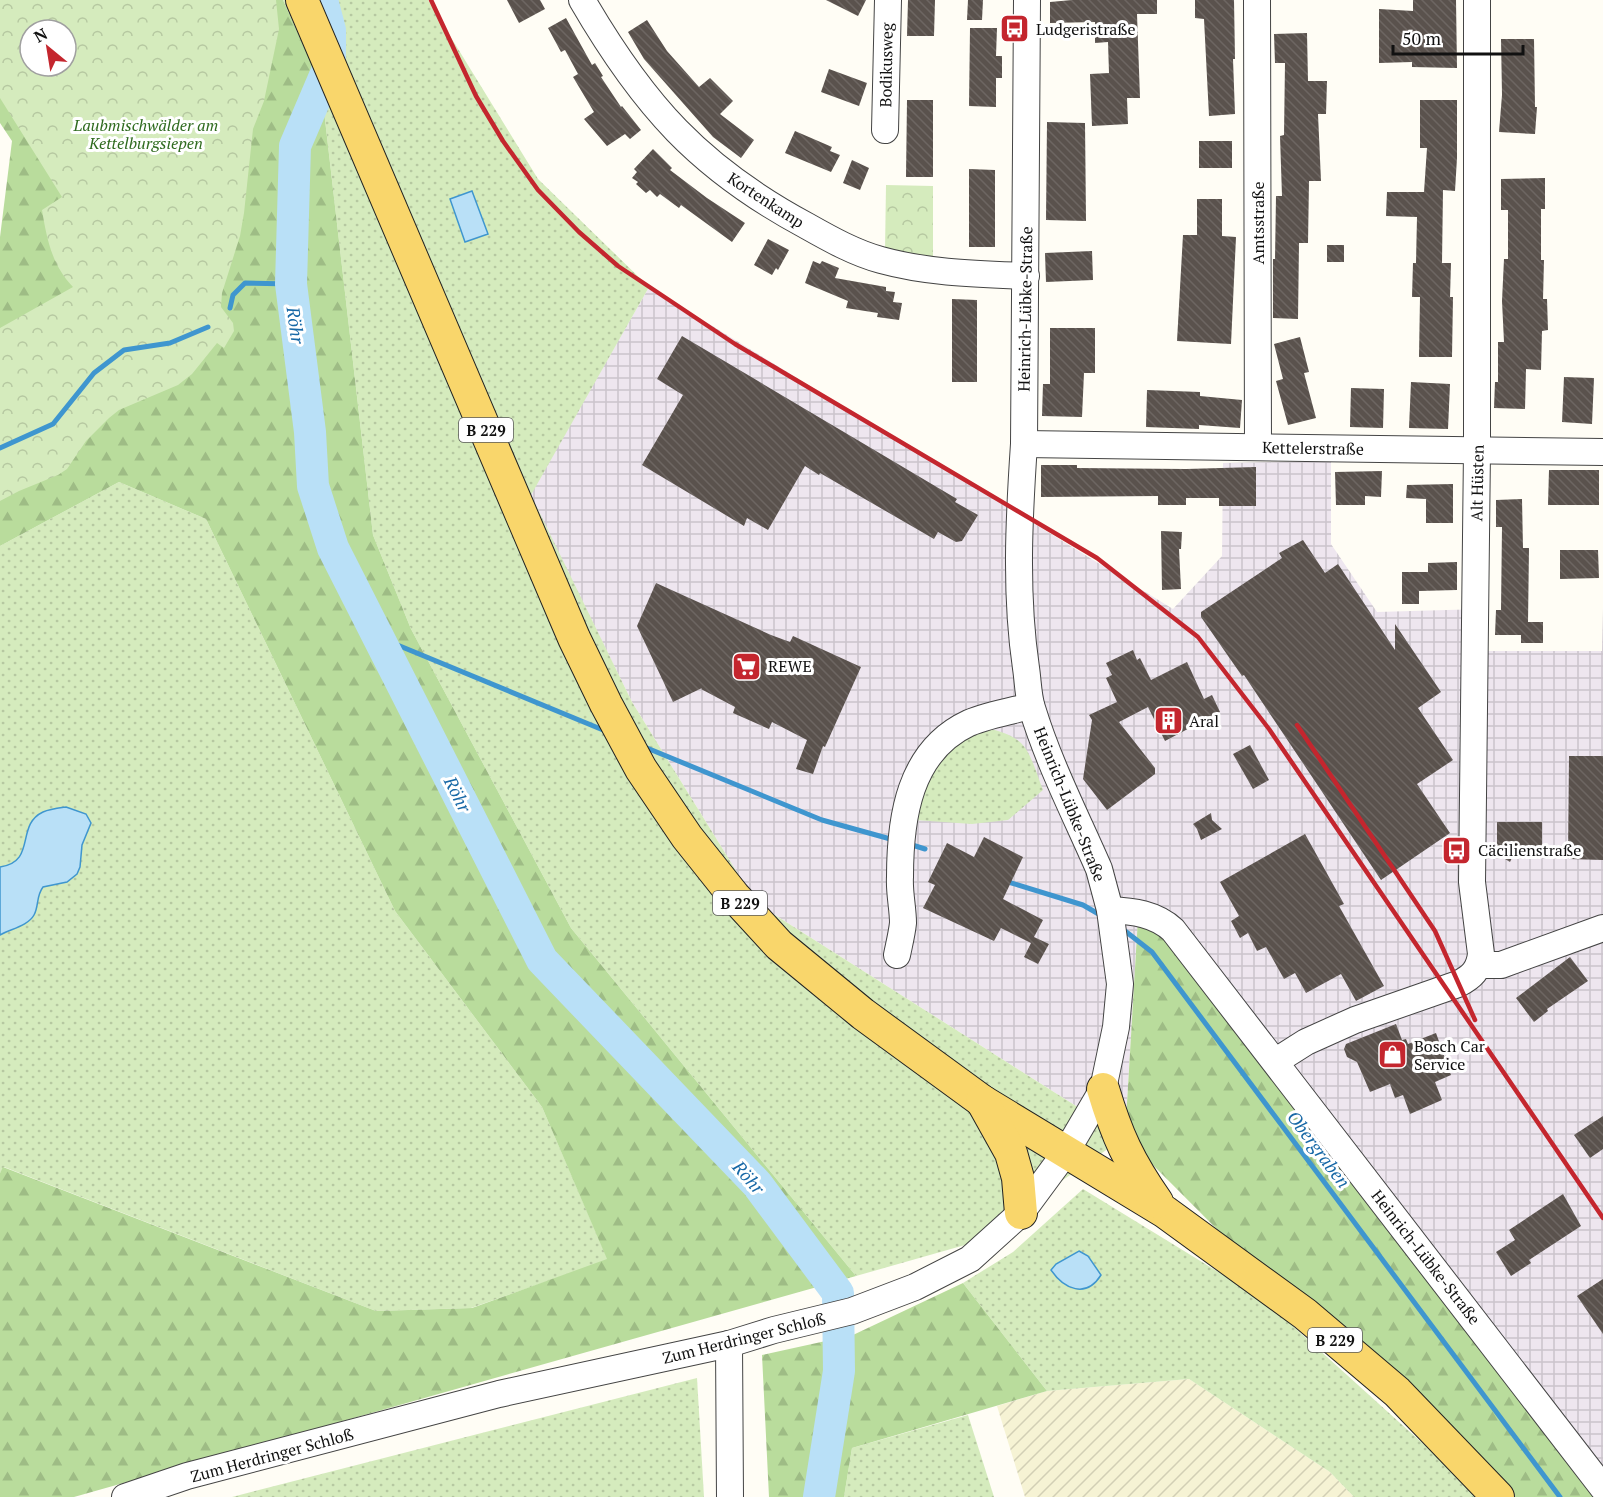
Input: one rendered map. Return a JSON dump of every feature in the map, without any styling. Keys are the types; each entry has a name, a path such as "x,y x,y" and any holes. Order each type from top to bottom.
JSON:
{"main road":[{"name":"B 229","path":"302,0 570,628 606,704 641,769 687,837 734,896 778,945 863,1014 982,1101 1165,1212 1305,1314 1388,1384 1497,1497"},
{"path":"1103,1089 1112,1120 1128,1159 1165,1212"},
{"path":"982,1101 1011,1154 1018,1178 1021,1213"}],"street":[{"name":"Kortenkamp","path":"582,0 624,68 676,132 709,162 776,208 847,247 880,260 939,272 1026,276"},
{"name":"Bodikusweg","path":"885,130 888,0"},
{"name":"Heinrich-Lübke-Straße","path":"1027,0 1024,444 1019,596 1023,651 1031,706 1047,752 1099,869 1110,910 1131,911 1154,918 1167,925 1276,1061 1603,1488"},
{"name":"Amtsstraße","path":"1257,0 1258,447"},
{"name":"Alt Hüsten","path":"1477,0 1477,450 1472,882 1481,954 1479,964"},
{"name":"Kettelerstraße","path":"1024,444 1603,452"},
{"path":"897,955 903,924 899,888 901,841 911,787 921,766 935,747 951,734 971,723 1031,706"},
{"name":"Zum Herdringer Schloß","path":"125,1497 187,1476 500,1394 729,1344 774,1330 852,1311 915,1287 970,1259 1021,1213 1066,1152 1103,1089 1116,1027 1120,984 1110,910"},
{"path":"1276,1061 1306,1042 1355,1020 1458,984 1468,978 1479,964 1501,965 1603,928"},
{"path":"729,1344 730,1497"}],"shaded area":[{"path":"649,287 1173,609 1222,556 1223,463 1331,461 1331,544 1377,612 1482,609 1483,651 1602,651 1603,609 1603,1476 1139,902 1125,1137 756,903 632,702 530,495"},
{"path":"1189,1379 1330,1472 1354,1497 1025,1497 997,1406 1047,1391"}],"green space":[{"path":"0,0 283,0 321,85 373,535 411,629 571,928 856,1276 74,1497 0,1497 0,1173 3,1167 376,1311 472,1308 607,1259 542,1107 395,911 206,519 119,482 0,546 0,237 12,141 0,123"},
{"name":"Laubmischwälder am Kettelburgsiepen","path":"0,0 276,0 279,29 264,101 253,129 240,236 222,293 221,307 233,323 234,331 224,348 217,343 192,374 178,385 119,410 109,418 86,441 67,469 0,501 0,328 73,287 60,270 51,252 42,210 62,197 0,98"},
{"path":"283,0 428,0 538,179 649,287 531,495 632,702 756,903 1125,1137 972,1243 856,1276 571,928 411,629 373,535 321,85"},
{"path":"886,185 933,186 933,262 885,251"},
{"path":"119,482 206,519 395,911 542,1107 608,1260 471,1308 376,1311 4,1167 0,1173 0,546"},
{"path":"986,728 1019,741 1030,756 1043,790 1008,820 972,824 915,820 922,787 936,763 956,742"},
{"path":"1139,901 1603,1497 1484,1497 1125,1137"},
{"path":"1083,1189 1264,1300 1482,1497 1354,1497 1330,1472 1189,1379 1047,1391 963,1283 1013,1252"},
{"path":"963,1283 1047,1391 852,1448 844,1497 769,1497 762,1355 853,1335"},
{"path":"697,1378 704,1497 232,1497"},
{"path":"968,1415 994,1497 844,1497 852,1448"}],"water":[{"path":"472,191 488,234 465,242 450,199"},
{"path":"66,807 86,814 91,823 82,845 77,874 67,882 43,887 39,894 36,912 31,919 0,935 0,867 11,864 18,858 30,825 35,818 43,812"},
{"path":"1079,1251 1088,1256 1101,1275 1089,1287 1075,1289 1062,1282 1051,1270 1056,1264"}],"building":[{"path":"507,0 540,0 545,9 519,23"},
{"path":"826,0 866,0 858,16"},
{"path":"908,0 935,0 934,36 907,36"},
{"path":"968,0 983,0 982,20 967,20"},
{"path":"1157,0 1157,14 1137,14 1140,98 1127,98 1128,124 1092,126 1090,74 1109,73 1108,42 1095,43 1095,22 1050,23 1050,2"},
{"path":"1195,0 1234,0 1235,114 1209,116 1204,19 1195,18"},
{"path":"1413,0 1456,0 1457,68 1412,67 1412,62 1379,63 1379,9 1413,11"},
{"path":"566,18 592,65 595,63 603,76 601,77 621,107 641,130 630,139 625,134 607,146 584,119 594,112 573,77 578,74 565,50 561,52 548,28"},
{"path":"647,20 667,51 699,87 710,78 733,101 720,114 754,140 741,158 713,137 644,59 628,32"},
{"path":"970,28 997,28 996,56 1002,56 1002,78 996,78 996,107 969,106"},
{"path":"1307,33 1308,81 1327,81 1326,114 1318,114 1321,181 1309,181 1308,243 1299,243 1298,319 1273,318 1276,196 1282,196 1280,136 1284,135 1285,63 1275,63 1274,34"},
{"path":"1501,39 1534,39 1535,107 1537,107 1535,134 1499,132 1502,95"},
{"path":"829,69 867,83 859,106 821,92"},
{"path":"907,100 933,100 933,177 906,177"},
{"path":"1420,100 1457,100 1455,191 1443,190 1442,263 1451,263 1452,357 1419,357 1420,297 1412,297 1413,263 1416,263 1417,217 1386,216 1387,192 1424,192 1427,148 1420,148"},
{"path":"1047,122 1085,123 1086,221 1046,220"},
{"path":"795,131 832,147 830,151 840,155 831,172 785,153"},
{"path":"1199,141 1232,141 1232,168 1199,168"},
{"path":"653,149 672,168 670,170 745,223 732,242 681,205 679,208 660,194 657,197 650,190 646,193 636,184 638,182 632,178 637,172 634,169"},
{"path":"852,160 869,168 860,190 843,183"},
{"path":"969,169 995,170 995,247 969,247"},
{"path":"1545,178 1545,209 1541,209 1541,260 1544,260 1543,299 1547,299 1548,330 1542,331 1541,370 1526,369 1525,409 1494,408 1495,382 1498,382 1498,342 1504,342 1502,301 1504,259 1508,259 1508,210 1501,210 1501,179"},
{"path":"1197,199 1222,199 1222,236 1236,237 1231,344 1177,341 1183,235 1197,235"},
{"path":"768,239 789,250 778,270 776,268 772,275 754,265"},
{"path":"1327,245 1344,245 1344,262 1327,262"},
{"path":"1092,251 1093,280 1046,282 1045,253"},
{"path":"813,261 820,264 822,261 839,268 835,278 886,287 886,291 895,292 893,302 902,303 899,320 877,317 878,313 846,308 848,301 805,283"},
{"path":"952,299 977,300 977,382 952,382"},
{"path":"1050,328 1095,328 1095,373 1084,373 1082,417 1042,416 1043,384 1050,384"},
{"path":"682,336 957,499 955,502 978,515 962,541 956,542 938,532 934,539 805,466 768,530 747,518 744,526 642,465 683,395 657,379"},
{"path":"1300,337 1309,372 1304,373 1316,418 1288,425 1276,381 1283,379 1274,344"},
{"path":"1564,377 1594,378 1592,424 1562,422"},
{"path":"1411,382 1450,384 1448,429 1409,428"},
{"path":"1351,388 1384,389 1383,428 1350,427"},
{"path":"1147,390 1200,392 1200,396 1242,400 1240,428 1199,425 1199,429 1146,427"},
{"path":"1041,465 1077,465 1077,468 1256,467 1256,506 1219,506 1219,498 1186,498 1186,505 1158,505 1158,496 1041,497"},
{"path":"1549,470 1599,470 1599,505 1548,505"},
{"path":"1382,471 1381,497 1365,496 1365,505 1336,505 1335,472"},
{"path":"1453,484 1453,523 1426,523 1426,499 1406,498 1407,485"},
{"path":"1522,499 1523,548 1529,548 1528,622 1543,622 1543,643 1521,643 1521,635 1495,635 1496,610 1501,610 1502,527 1496,527 1496,500"},
{"path":"1161,531 1182,532 1181,549 1179,549 1181,589 1162,590"},
{"path":"1303,540 1325,573 1338,564 1395,650 1395,624 1441,692 1418,708 1453,760 1417,784 1450,833 1381,880 1244,675 1242,676 1201,617 1201,612 1282,558 1279,553"},
{"path":"1560,550 1598,550 1599,578 1560,579"},
{"path":"1457,562 1457,590 1419,591 1419,604 1402,604 1402,572 1428,572 1428,563"},
{"name":"REWE","path":"656,583 771,635 790,642 793,636 861,667 825,747 823,746 813,774 796,769 807,740 772,722 769,729 733,713 735,707 702,688 673,702 637,626"},
{"path":"1133,650 1137,660 1140,658 1151,680 1187,662 1204,699 1212,695 1220,712 1165,741 1148,707 1119,722 1155,768 1155,774 1107,810 1083,779 1092,720 1089,715 1117,702 1106,678 1112,675 1106,663"},
{"path":"1250,745 1269,780 1253,789 1233,754"},
{"path":"1569,756 1603,756 1603,860 1568,859"},
{"path":"1211,813 1212,820 1222,829 1201,840 1193,824"},
{"path":"1497,822 1542,822 1542,850 1516,849 1510,862 1497,854"},
{"path":"1305,834 1344,904 1339,906 1384,986 1356,1001 1341,974 1306,993 1295,973 1284,979 1266,947 1257,951 1248,933 1240,938 1231,921 1239,916 1220,882"},
{"path":"984,837 1023,857 1003,899 1043,920 1034,937 1049,944 1038,964 1024,957 1031,943 1001,928 994,941 923,908 935,885 928,882 947,843 974,857"},
{"path":"1570,957 1588,981 1547,1009 1548,1011 1534,1022 1516,998"},
{"path":"1396,1024 1402,1040 1406,1039 1408,1044 1436,1033 1451,1075 1435,1082 1442,1100 1410,1114 1403,1095 1395,1098 1390,1084 1370,1092 1357,1062 1347,1057 1344,1049 1346,1044"},
{"path":"1603,1116 1603,1149 1590,1158 1574,1135"},
{"path":"1563,1194 1581,1226 1529,1260 1531,1263 1511,1276 1496,1252 1515,1240 1509,1230"},
{"path":"1603,1279 1603,1334 1577,1296"}],"waterway":[{"name":"Röhr","path":"322,0 330,30 330,64 295,146 291,284 310,432 313,486 333,548 542,960 757,1184 838,1293 839,1371 819,1497"},
{"path":"230,308 233,295 245,283 291,284"},
{"path":"0,448 53,424 94,373 124,350 170,343 208,327"},
{"path":"378,637 608,732"},
{"path":"642,746 822,820 894,840"},
{"path":"909,844 925,849"},
{"name":"Obergraben","path":"1005,881 1083,905 1102,916"},
{"name":"Obergraben","path":"1120,927 1152,952 1560,1497"}],"railway":[{"path":"431,0 476,96 503,141 538,190 579,232 618,266 735,344 1097,558 1198,637 1269,729 1603,1218"},
{"path":"1297,725 1435,931 1475,1020"}],"place":[{"name":"Ludgeristraße","path":"1015,29"},
{"name":"REWE","path":"747,666"},
{"name":"Aral","path":"1168,721"},
{"name":"Cäcilienstraße","path":"1457,850"},
{"name":"Bosch Car Service","path":"1393,1055"}]}
